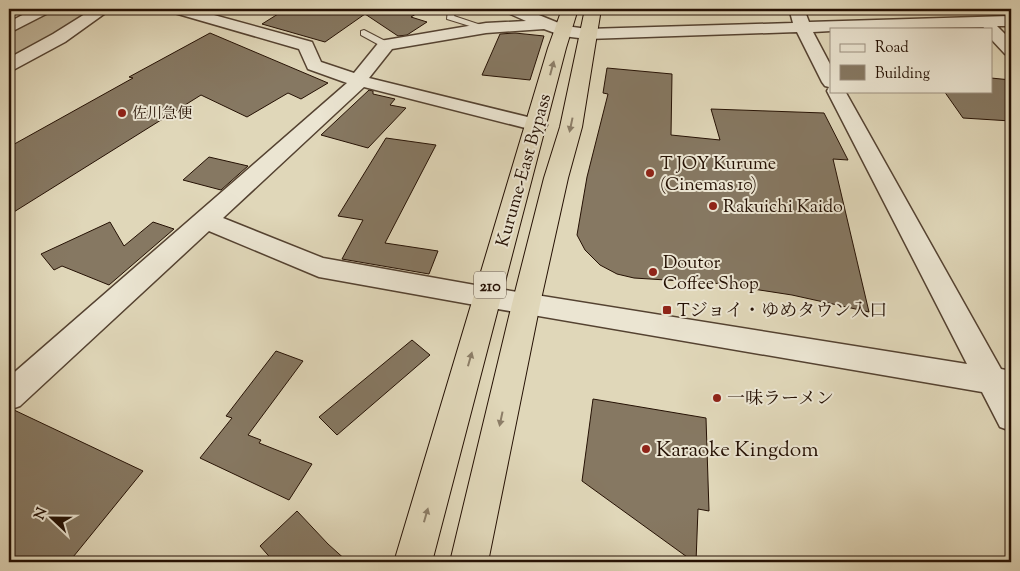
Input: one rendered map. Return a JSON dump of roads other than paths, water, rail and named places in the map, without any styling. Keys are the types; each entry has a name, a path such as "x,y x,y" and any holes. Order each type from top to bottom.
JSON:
{"highway":[{"name":"Kurume-East Bypass","path":"413,562 486,297 537,125 572,22"},
{"name":"Kurume-East Bypass","path":"469,562 526,304 556,178 571,127 572,22"}],"street":[{"path":"9,28 45,9"},
{"path":"9,65 60,38 103,9"},
{"path":"176,9 306,46 314,65 359,81 537,125"},
{"path":"208,18 224,9"},
{"path":"511,9 572,22"},
{"path":"797,9 802,27 830,80"},
{"path":"9,396 359,81 386,45 486,28 572,22 802,27 989,27 1011,21"},
{"path":"992,30 1011,50"},
{"path":"837,92 1002,382 1011,417"},
{"path":"206,220 319,267 526,304 1002,382"}],"lane":[{"path":"454,9 451,10 450,17 486,28"},
{"path":"364,33 386,45"}],"place":[{"name":"佐川急便","path":"122,113"},
{"name":"T JOY Kurume (Cinemas 10)","path":"650,173"},
{"name":"Rakuichi Kaido","path":"713,206"},
{"name":"Doutor Coffee Shop","path":"653,272"},
{"name":"Tジョイ・ゆめタウン入口","path":"667,310"},
{"name":"一味ラーメン","path":"717,398"},
{"name":"Karaoke Kingdom","path":"646,449"}]}
